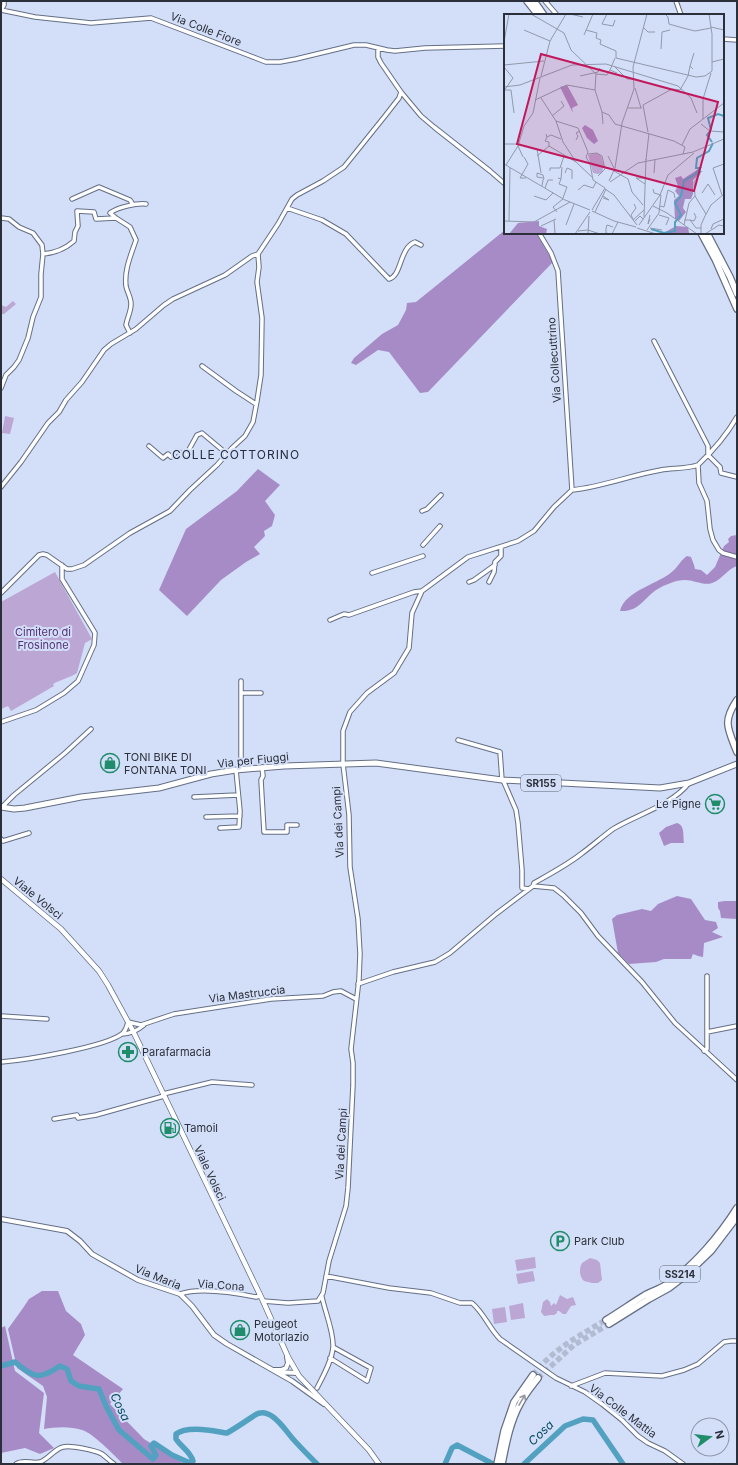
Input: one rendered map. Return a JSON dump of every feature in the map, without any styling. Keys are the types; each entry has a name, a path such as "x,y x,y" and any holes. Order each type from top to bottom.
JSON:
{"highway":[{"path":"527,1 537,14"},
{"path":"534,1 543,14"},
{"path":"701,234 715,259 737,309"},
{"path":"708,234 730,277 737,294"},
{"path":"737,700 730,711 728,721 729,731 737,752"},
{"name":"SS214","path":"737,1208 725,1226 706,1249 682,1272 607,1322 669,1288 686,1275 711,1251 737,1217"},
{"path":"497,1464 504,1431 514,1402 536,1377 516,1414 509,1432 502,1464"}],"main road":[{"name":"SR155","path":"342,764 376,763 502,780 660,788 689,783 737,764"},
{"name":"Via per Fiuggi","path":"2,807 14,809 26,808 81,797 159,788 211,774 238,770 342,764"},
{"name":"Viale Volsci","path":"1,879 59,926 105,980 133,1030 297,1373 369,1450 379,1464"}],"street":[{"path":"1,10 4,5 4,1"},
{"path":"545,1 556,14"},
{"path":"676,1 681,14"},
{"name":"Via Colle Fiore","path":"1,10 35,17 91,23 151,18 266,62 280,62 296,59 354,45 366,45 395,51 425,48 504,46"},
{"path":"724,39 737,40"},
{"path":"378,48 378,57 381,63 401,92 422,116 504,183"},
{"path":"1,487 21,462 51,419 59,412 66,400 82,382 98,358 111,344 130,333 173,299 224,275 258,254 297,194 323,181 349,162 399,98 401,92"},
{"path":"72,199 99,187 130,200 132,203 131,205"},
{"path":"130,333 126,325 131,304 126,280 128,262 136,240 130,227 110,213 131,205 146,204"},
{"path":"287,208 322,220 346,234 389,279 394,277 403,254 409,245 415,242 421,245"},
{"path":"43,254 67,247 74,241 74,232 78,226 77,211 94,212 96,219 116,218"},
{"path":"1,218 9,220 19,227 33,233 42,245 43,254 40,274 41,297 33,317 28,338 19,360 6,375 1,386"},
{"name":"Via Collecuttrino","path":"540,234 551,253 558,271 572,490"},
{"path":"62,572 84,565 130,533 170,511 249,431 253,422 261,374 262,322 257,282 259,267 258,254"},
{"path":"654,341 708,446 708,455 720,467 721,473 737,477"},
{"path":"202,366 236,392 256,404"},
{"path":"572,490 660,470 689,467 698,464 724,438 737,417"},
{"path":"149,446 163,458 168,454 171,457 177,450 186,455 197,435 202,433 227,454"},
{"path":"698,464 699,483 707,501 710,529 713,540 723,554 737,557"},
{"name":"Via dei Campi","path":"322,1297 329,1261 339,1224 342,1219 348,1188 353,1091 353,1063 351,1049 360,954 358,919 350,867 349,815 342,764 343,731 350,712 367,693 394,673 409,648 412,613 422,591 468,557 518,541 534,531 554,507 572,490"},
{"path":"422,511 427,509 441,495"},
{"path":"423,545 440,526"},
{"path":"469,582 474,580 495,564 501,556 501,547"},
{"path":"1,593 39,555 47,555 62,566 70,569"},
{"path":"372,573 424,556"},
{"path":"489,582 494,572 495,564"},
{"path":"1,722 36,710 64,692 78,680 94,645 95,634 62,579 62,566"},
{"path":"330,620 344,614 349,615 414,592 422,591"},
{"path":"220,828 239,827 238,770 241,681"},
{"path":"241,693 261,693"},
{"path":"2,807 91,729"},
{"path":"458,740 499,750 501,754 502,780 516,810 522,870 522,888 529,889"},
{"path":"262,768 263,776 261,780 264,832 287,832 287,825 297,824"},
{"path":"358,984 393,972 435,962 450,953 496,914 533,886 534,883 582,854 599,839 614,829 667,800 686,787 689,783"},
{"path":"194,797 238,795"},
{"path":"206,817 240,816"},
{"path":"1,839 3,841 29,833"},
{"path":"533,886 554,888 563,894 581,912 598,936 642,982 667,1014 704,1051 737,1080"},
{"path":"704,1051 707,1049 707,976"},
{"name":"Via Mastruccia","path":"124,1033 162,1017 174,1014 271,998 323,996 341,991 356,999"},
{"path":"1,1016 47,1019"},
{"path":"1,1062 32,1058 97,1045 124,1033 128,1022 141,1026 138,1041 124,1033"},
{"path":"707,1032 737,1026"},
{"path":"54,1119 77,1115 78,1118 96,1115 212,1082 252,1085"},
{"name":"Via Maria","path":"1,1219 67,1231 80,1241 92,1254 138,1280 180,1294 192,1306 201,1320 214,1335 305,1390 329,1408"},
{"name":"Via Colle Mattia","path":"326,1276 389,1288 431,1293 460,1303 472,1303 479,1309 495,1334 500,1339 550,1374 585,1392 622,1420 638,1436 648,1443 665,1451 683,1464"},
{"name":"Via Cona","path":"180,1294 184,1292 218,1291 288,1303 318,1301 322,1297"},
{"path":"317,1388 330,1358 333,1347 322,1297"},
{"path":"571,1386 605,1373 662,1376 684,1370 698,1364 724,1342 737,1341"},
{"path":"330,1358 367,1381 371,1368 333,1347"},
{"path":"272,1370 281,1370 286,1368 288,1363 287,1354"},
{"path":"272,1370 283,1373 297,1373"},
{"path":"281,1375 290,1377 297,1373"},
{"path":"16,1464 19,1462 40,1463 62,1447 69,1446 97,1452 102,1454 114,1464"}],"green space":[{"path":"13,301 16,304 4,314 1,314 1,305 6,307"},
{"path":"5,416 14,418 10,434 2,433"},
{"name":"Cimitero di Frosinone","path":"55,572 92,639 85,643 77,673 53,684 54,686 11,711 8,706 1,709 1,602"},
{"path":"535,1257 536,1268 517,1271 515,1260"},
{"path":"590,1258 597,1260 600,1263 602,1280 598,1283 584,1281 580,1275 582,1263"},
{"path":"533,1271 535,1281 518,1284 516,1274"},
{"path":"560,1295 567,1299 573,1297 576,1305 571,1306 566,1314 557,1311 554,1315 544,1316 541,1312 543,1302 547,1299 551,1306 554,1303 556,1305"},
{"path":"523,1303 525,1318 511,1320 509,1306"},
{"path":"505,1307 507,1322 494,1324 492,1309"}],"shaded area":[{"path":"504,231 504,234 537,234 553,262 428,392 420,393 389,352 378,350 356,365 351,363 354,358 382,334 398,325 406,310 407,303 416,302"},
{"path":"258,469 280,485 265,501 275,515 272,526 264,531 265,536 254,547 260,554 221,580 187,616 159,590 186,529 237,491"},
{"path":"737,535 737,566 733,567 716,582 709,584 681,580 674,582 656,590 636,607 626,611 620,611 623,604 636,592 668,575 687,556 691,557 695,569 701,570 707,575 715,567 724,546 729,542 728,539 731,536"},
{"path":"677,823 680,824 682,828 684,843 671,843 664,846 659,833 666,827"},
{"path":"677,896 691,899 705,920 716,922 718,928 712,932 723,937 704,943 703,957 693,954 691,959 664,959 656,962 629,964 618,953 612,919 617,915 642,909 651,911 658,904"},
{"path":"737,901 737,919 721,918 718,902"},
{"path":"42,1291 58,1291 66,1311 81,1324 85,1335 73,1355 123,1389 110,1404 144,1439 184,1464 123,1464 87,1432 68,1427 44,1429 47,1397 43,1386 17,1368 8,1329 29,1299"},
{"path":"5,1326 15,1371 44,1393 39,1433 54,1448 40,1454 25,1448 1,1453 1,1328"}],"waterway":[{"path":"1,1366 15,1362 27,1371 36,1375 46,1374 60,1366 67,1369 71,1381 79,1386 99,1389 119,1430 153,1459 156,1455 151,1446 154,1443 172,1455 190,1463 193,1461 192,1458 176,1439 176,1434 181,1431 194,1429 227,1433 255,1415 266,1413 277,1420 317,1464"},
{"name":"Cosa","path":"524,1464 565,1426 583,1419 593,1420 623,1464"},
{"path":"445,1464 452,1448 457,1445 493,1464"}],"tunnel":[{"path":"533,1375 549,1358 576,1337 606,1320"},
{"path":"538,1378 574,1345 609,1324"}],"place":[{"name":"TONI BIKE DI FONTANA TONI","path":"110,763"},
{"name":"Le Pigne","path":"715,804"},
{"name":"Parafarmacia","path":"128,1052"},
{"name":"Tamoil","path":"170,1128"},
{"name":"Park Club","path":"560,1241"},
{"name":"Peugeot Motorlazio","path":"240,1330"}],"district":[{"name":"COLLE COTTORINO","path":"236,455"}]}
